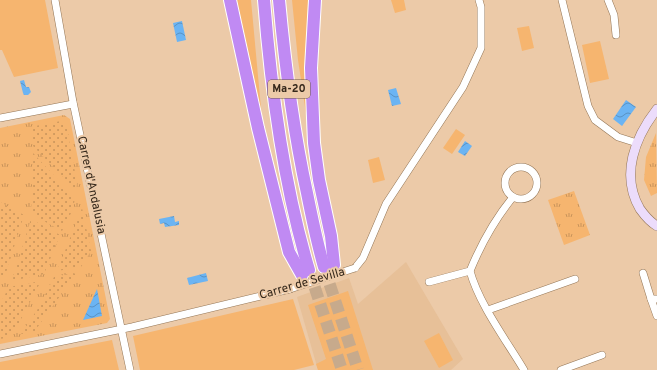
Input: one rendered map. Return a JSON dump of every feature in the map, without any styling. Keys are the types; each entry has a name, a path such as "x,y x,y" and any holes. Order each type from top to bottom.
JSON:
{"highway":[{"path":"230,0 236,26"},
{"name":"Ma-20","path":"236,26 258,128 289,252 306,272 281,140 270,63 264,0"},
{"name":"Ma-20","path":"279,0 296,139 313,221 329,266 331,236 320,186 314,143 312,42"},
{"path":"312,42 315,0"},
{"path":"312,42 319,0"}],"street":[{"name":"Carrer d'Andalusia","path":"55,0 73,104 130,370"},
{"path":"225,0 231,20 236,26"},
{"name":"Carrer de Sevilla","path":"0,354 132,327 290,289 355,268 363,258 386,204 463,87 482,48 481,7 479,0"},
{"path":"562,0 588,106 596,120 618,137 637,143"},
{"path":"608,0 614,16 616,35"},
{"path":"0,118 73,104"},
{"path":"657,109 644,128 637,143 631,165 630,181 636,201 645,216 657,226"},
{"path":"517,168 527,169 535,175 537,185 535,190 528,198 518,199 513,197 506,189 506,178 517,168"},
{"path":"513,197 489,231 470,271 474,284 488,310 524,370"},
{"path":"429,282 470,271"},
{"path":"643,273 654,299 657,316"},
{"path":"488,310 575,279"},
{"path":"561,370 602,355"}],"shaded area":[{"path":"406,262 463,359 451,370 318,370 297,297 349,278 358,304"}],"green space":[{"path":"0,0 45,0 58,68 14,77 2,50 0,50"},
{"path":"234,0 251,0 262,119"},
{"path":"292,0 311,0 307,120 298,60"},
{"path":"391,0 404,0 406,10 395,13"},
{"path":"529,26 534,48 522,51 517,28"},
{"path":"600,41 609,79 590,83 582,45"},
{"path":"64,115 70,119 110,319 107,323 0,344 0,128"},
{"path":"61,121 66,124 77,183 76,191 33,146 30,127"},
{"path":"456,129 465,135 452,154 443,148"},
{"path":"656,133 657,193 651,196 644,180 646,157"},
{"path":"33,153 75,198 73,209 62,231 31,214"},
{"path":"379,157 385,180 373,183 368,160"},
{"path":"574,191 590,235 564,245 548,200"},
{"path":"0,202 24,215 5,276 0,279"},
{"path":"82,208 91,251 81,267 57,271"},
{"path":"31,219 60,235 44,274 12,281"},
{"path":"73,273 76,274 34,332 21,334 39,307 54,277"},
{"path":"41,281 18,325 6,338 0,339 0,304 9,287"},
{"path":"348,291 373,370 318,370 316,364 326,359 308,305"},
{"path":"293,299 314,365 294,370 140,370 133,336"},
{"path":"439,333 453,360 439,368 424,341"},
{"path":"112,340 119,370 0,370 0,362"}],"water":[{"path":"182,21 186,40 177,42 173,23"},
{"path":"24,80 26,87 29,87 31,92 28,95 24,95 23,93 20,81"},
{"path":"396,88 401,104 392,106 388,90"},
{"path":"626,100 636,107 622,126 613,119"},
{"path":"465,141 472,146 465,156 458,152"},
{"path":"174,216 175,222 179,221 179,225 165,227 164,223 160,224 159,219"},
{"path":"206,273 208,281 189,285 187,278"},
{"path":"97,289 102,316 83,320"}],"tunnel":[{"path":"324,267 358,370"},
{"path":"309,270 342,370"}]}
